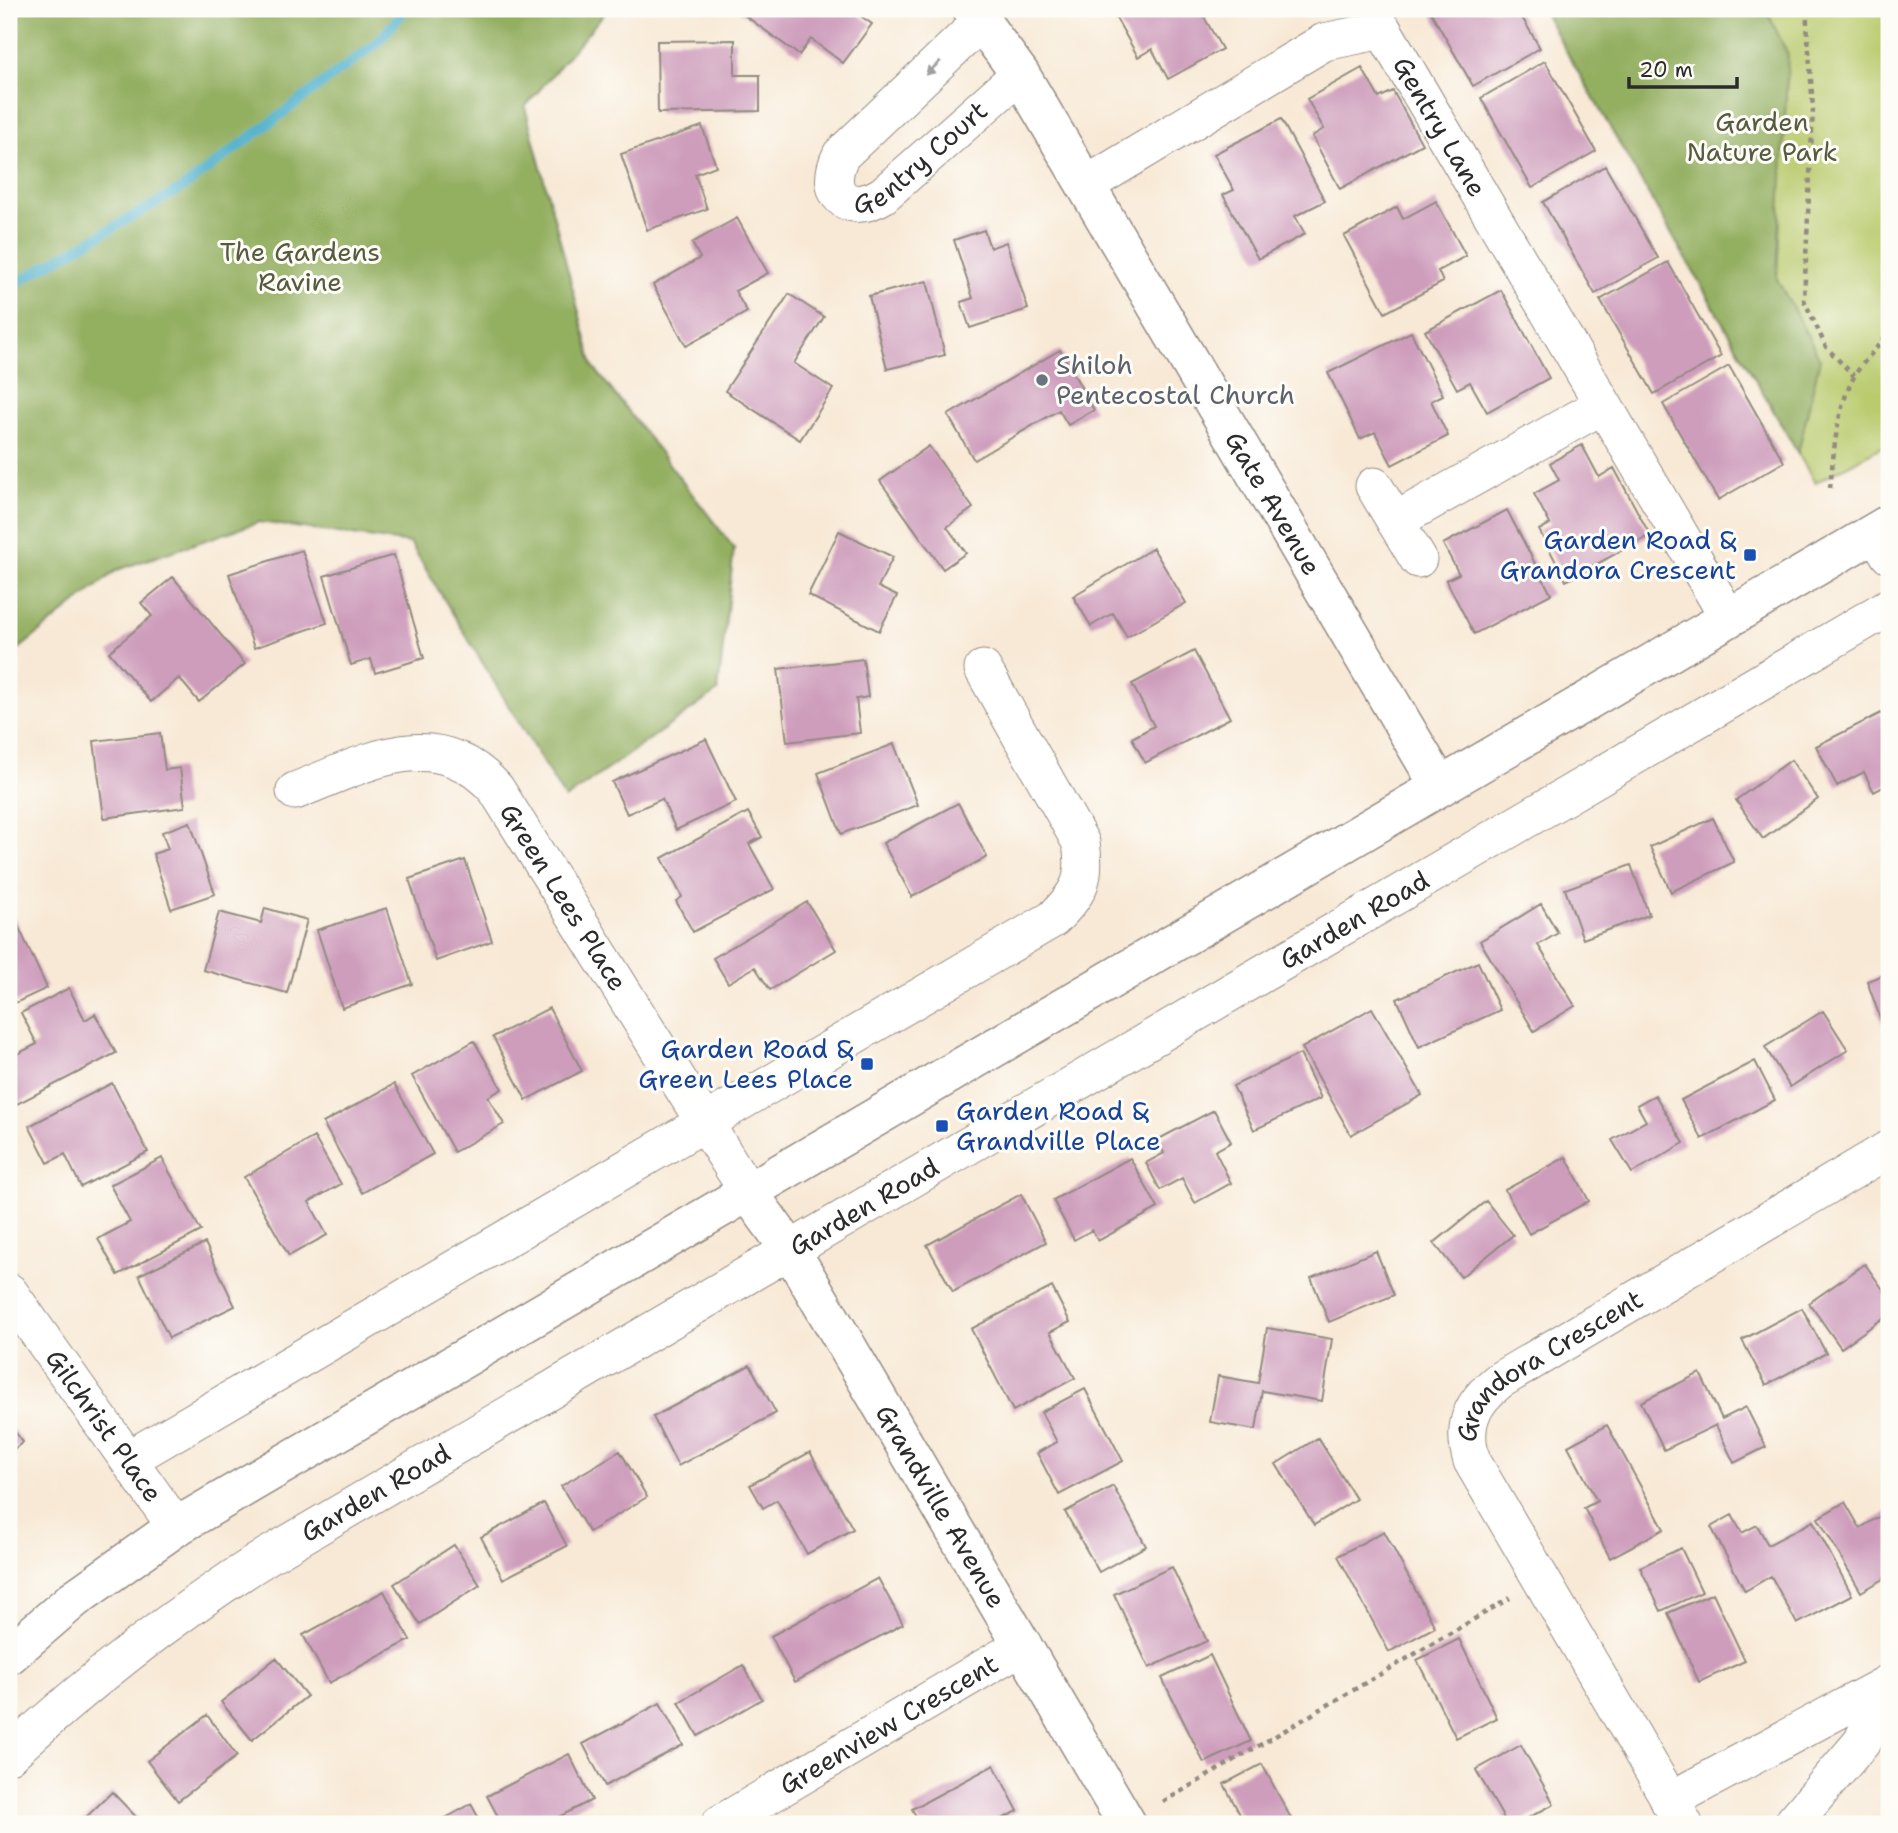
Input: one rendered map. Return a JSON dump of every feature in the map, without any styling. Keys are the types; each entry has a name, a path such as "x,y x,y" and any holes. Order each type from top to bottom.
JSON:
{"street":[{"name":"Gate Avenue","path":"977,15 1020,74 1439,785"},
{"name":"Gentry Court","path":"977,15 841,155 834,170 834,187 839,197 854,205 869,204 883,195 1020,74"},
{"name":"Gentry Lane","path":"1086,185 1324,42 1383,30 1728,617"},
{"path":"1395,521 1603,405"},
{"path":"1374,486 1418,559"},
{"path":"9,1655 74,1599 176,1527 1728,617 1885,537"},
{"name":"Garden Road","path":"9,1755 103,1672 226,1582 1889,607"},
{"path":"129,1459 1053,919 1079,888 1085,867 1081,843 983,669"},
{"name":"Green Lees Place","path":"295,791 384,757 406,752 446,755 479,771 495,789 748,1192"},
{"name":"Grandora Crescent","path":"1888,1684 1676,1813 1472,1461 1466,1441 1470,1416 1481,1395 1500,1380 1889,1149"},
{"name":"Grandville Avenue","path":"748,1192 791,1251 1126,1824"},
{"name":"Gilchrist Place","path":"9,1292 176,1527"},
{"name":"Greenview Crescent","path":"720,1824 1023,1645"},
{"name":"Grandora Crescent","path":"1792,1824 1862,1742 1888,1684"}],"path":[{"path":"1806,9 1813,109 1804,300 1826,347 1854,376"},
{"path":"1830,488 1835,436 1854,376 1880,348 1889,329"},
{"path":"1163,1802 1519,1593"}],"green space":[{"name":"The Gardens Ravine","path":"9,9 233,9 245,16 251,9 608,9 525,107 593,366 734,548 718,691 565,799 410,543 259,522 117,570 9,657"},
{"name":"Garden Nature Park","path":"1542,9 1889,9 1889,443 1815,483"},
{"path":"1542,9 1766,9 1788,55 1777,279 1820,359 1798,453"}],"building":[{"path":"736,9 850,9 872,24 843,63 811,39 799,55"},
{"path":"1111,9 1214,9 1215,11 1204,17 1222,49 1168,79 1152,49 1138,57"},
{"path":"1429,9 1517,9 1540,48 1473,86"},
{"path":"735,40 735,75 760,75 760,111 658,113 657,41"},
{"path":"1545,61 1596,151 1532,188 1481,98"},
{"path":"1362,68 1379,98 1393,91 1422,144 1340,189 1312,136 1324,129 1307,99"},
{"path":"1281,119 1325,201 1295,216 1305,234 1258,259 1223,195 1234,190 1214,154"},
{"path":"702,126 716,166 695,174 707,209 647,230 621,154"},
{"path":"1605,166 1658,258 1595,294 1543,202"},
{"path":"1436,201 1466,256 1438,271 1443,282 1385,313 1344,236 1397,207 1403,219"},
{"path":"737,218 768,273 735,291 747,312 686,346 653,285 700,258 692,243"},
{"path":"984,230 990,248 1006,242 1028,309 970,328 961,302 973,298 954,240"},
{"path":"1668,262 1721,356 1654,394 1600,300"},
{"path":"927,281 945,355 887,369 869,296"},
{"path":"1501,290 1549,378 1487,412 1470,382 1457,389 1425,331"},
{"path":"789,294 824,317 794,363 833,389 800,440 725,391"},
{"path":"1411,332 1443,395 1431,401 1448,436 1392,465 1375,432 1360,439 1328,373"},
{"name":"Shiloh Pentecostal Church","path":"1060,350 1094,410 1068,425 1059,410 974,460 948,415"},
{"path":"1729,366 1784,462 1718,500 1663,404"},
{"path":"1582,445 1599,477 1614,468 1650,535 1566,581 1539,530 1550,524 1534,494 1559,480 1550,463"},
{"path":"929,446 973,508 947,527 966,553 943,569 880,481"},
{"path":"1507,510 1551,594 1474,634 1446,580 1459,574 1443,544"},
{"path":"839,531 893,557 878,587 897,596 879,631 808,595"},
{"path":"1153,548 1186,603 1127,637 1113,613 1091,626 1073,596"},
{"path":"302,550 327,623 254,648 229,574"},
{"path":"394,555 424,658 375,673 371,659 351,665 324,576"},
{"path":"173,577 245,664 199,702 179,678 151,702 109,652 152,616 141,603"},
{"path":"1194,651 1230,718 1145,763 1132,738 1154,726 1132,684"},
{"path":"863,659 868,697 856,699 860,733 787,742 778,669"},
{"path":"1881,713 1889,729 1889,784 1874,792 1864,772 1837,786 1816,746"},
{"path":"160,733 165,770 180,768 185,807 104,818 94,741"},
{"path":"706,739 736,802 676,830 662,799 627,814 612,782"},
{"path":"894,744 918,805 841,834 818,773"},
{"path":"1791,760 1818,799 1763,839 1736,800"},
{"path":"958,803 987,857 912,897 883,843"},
{"path":"748,812 762,837 749,844 774,889 693,932 676,901 682,897 662,858"},
{"path":"1713,818 1734,862 1671,892 1650,847"},
{"path":"190,822 215,894 171,909 153,854 168,849 162,832"},
{"path":"465,860 492,941 436,961 409,879"},
{"path":"1631,865 1649,915 1583,939 1565,889"},
{"path":"807,902 836,950 770,990 755,967 728,983 713,958"},
{"path":"1541,904 1558,933 1538,945 1575,1006 1534,1031 1480,941"},
{"path":"265,908 307,920 287,993 203,970 219,912 261,923"},
{"path":"387,908 412,984 342,1008 317,930"},
{"path":"14,917 47,988 9,1006 9,920"},
{"path":"1478,962 1500,1010 1419,1047 1397,999"},
{"path":"1889,973 1889,1020 1882,1023 1867,981"},
{"path":"69,988 85,1020 95,1014 116,1053 17,1104 9,1088 9,1058 37,1044 21,1013"},
{"path":"549,1008 582,1071 526,1100 493,1037"},
{"path":"1372,1008 1422,1095 1351,1135 1302,1048"},
{"path":"1823,1011 1848,1050 1790,1087 1765,1047"},
{"path":"474,1041 502,1089 488,1097 504,1124 454,1152 412,1076"},
{"path":"1300,1054 1321,1098 1254,1130 1233,1086"},
{"path":"1755,1061 1775,1100 1702,1139 1681,1100"},
{"path":"112,1083 148,1152 81,1187 65,1154 48,1163 29,1126"},
{"path":"394,1084 433,1154 362,1193 323,1123"},
{"path":"1655,1095 1684,1143 1632,1173 1612,1140 1646,1121 1637,1105"},
{"path":"1214,1110 1231,1142 1215,1151 1231,1183 1195,1203 1182,1178 1160,1190 1146,1163 1164,1153 1157,1140"},
{"path":"314,1137 341,1184 309,1202 327,1235 289,1256 244,1177"},
{"path":"1566,1157 1589,1201 1529,1234 1505,1190"},
{"path":"162,1158 201,1231 118,1275 98,1239 130,1222 110,1185"},
{"path":"1130,1158 1158,1208 1098,1241 1092,1230 1074,1240 1053,1200"},
{"path":"1021,1194 1046,1242 953,1292 927,1245"},
{"path":"1486,1201 1513,1235 1461,1277 1434,1243"},
{"path":"205,1243 235,1306 169,1338 139,1275"},
{"path":"1376,1251 1394,1295 1329,1322 1311,1278"},
{"path":"1865,1264 1889,1298 1889,1314 1841,1348 1809,1303"},
{"path":"1052,1287 1070,1322 1050,1332 1075,1378 1013,1411 971,1329"},
{"path":"1802,1308 1826,1353 1766,1385 1742,1340"},
{"path":"1267,1328 1332,1339 1322,1401 1262,1391 1256,1430 1210,1422 1218,1376 1258,1383"},
{"path":"750,1365 776,1413 678,1466 653,1417"},
{"path":"1700,1373 1722,1419 1746,1407 1766,1447 1734,1463 1716,1425 1664,1450 1641,1402"},
{"path":"1085,1389 1123,1461 1059,1495 1037,1453 1057,1442 1041,1412"},
{"path":"9,1424 23,1442 9,1453"},
{"path":"1607,1425 1664,1529 1610,1558 1584,1508 1597,1501 1568,1446"},
{"path":"1318,1438 1356,1499 1314,1525 1276,1464"},
{"path":"620,1451 647,1497 589,1532 561,1486"},
{"path":"810,1452 853,1529 807,1554 777,1500 763,1508 750,1485"},
{"path":"1113,1486 1146,1546 1099,1572 1065,1512"},
{"path":"1845,1502 1860,1528 1889,1511 1889,1576 1861,1592 1818,1518"},
{"path":"544,1503 567,1546 503,1579 481,1537"},
{"path":"1732,1515 1742,1533 1757,1525 1768,1545 1813,1521 1852,1595 1797,1624 1771,1576 1745,1591 1711,1527"},
{"path":"1384,1531 1435,1627 1389,1652 1338,1556"},
{"path":"454,1545 480,1585 420,1624 394,1584"},
{"path":"1681,1548 1702,1592 1661,1611 1640,1567"},
{"path":"1172,1567 1207,1641 1149,1668 1114,1594"},
{"path":"878,1578 903,1624 795,1682 771,1636"},
{"path":"384,1591 410,1640 329,1683 303,1635"},
{"path":"1713,1593 1745,1661 1699,1682 1668,1613"},
{"path":"1459,1639 1497,1718 1456,1738 1417,1660"},
{"path":"1210,1655 1251,1741 1204,1763 1162,1678"},
{"path":"276,1658 307,1696 252,1740 221,1702"},
{"path":"743,1665 762,1699 698,1736 679,1702"},
{"path":"660,1703 683,1745 605,1786 583,1744"},
{"path":"207,1715 237,1756 178,1801 147,1761"},
{"path":"1521,1745 1554,1804 1517,1824 1507,1824 1476,1770"},
{"path":"569,1754 592,1800 545,1824 502,1824 487,1796"},
{"path":"1262,1764 1294,1824 1245,1824 1224,1784"},
{"path":"994,1765 1018,1811 992,1824 920,1824 912,1809"},
{"path":"112,1792 143,1824 79,1824"},
{"path":"471,1804 482,1824 435,1824"}],"waterway":[{"path":"9,287 184,187 377,43 406,9"}],"place":[{"name":"Shiloh Pentecostal Church","path":"1042,380"},
{"name":"Garden Road & Grandora Crescent","path":"1750,555"},
{"name":"Garden Road & Green Lees Place","path":"867,1064"},
{"name":"Garden Road & Grandville Place","path":"942,1126"}]}
